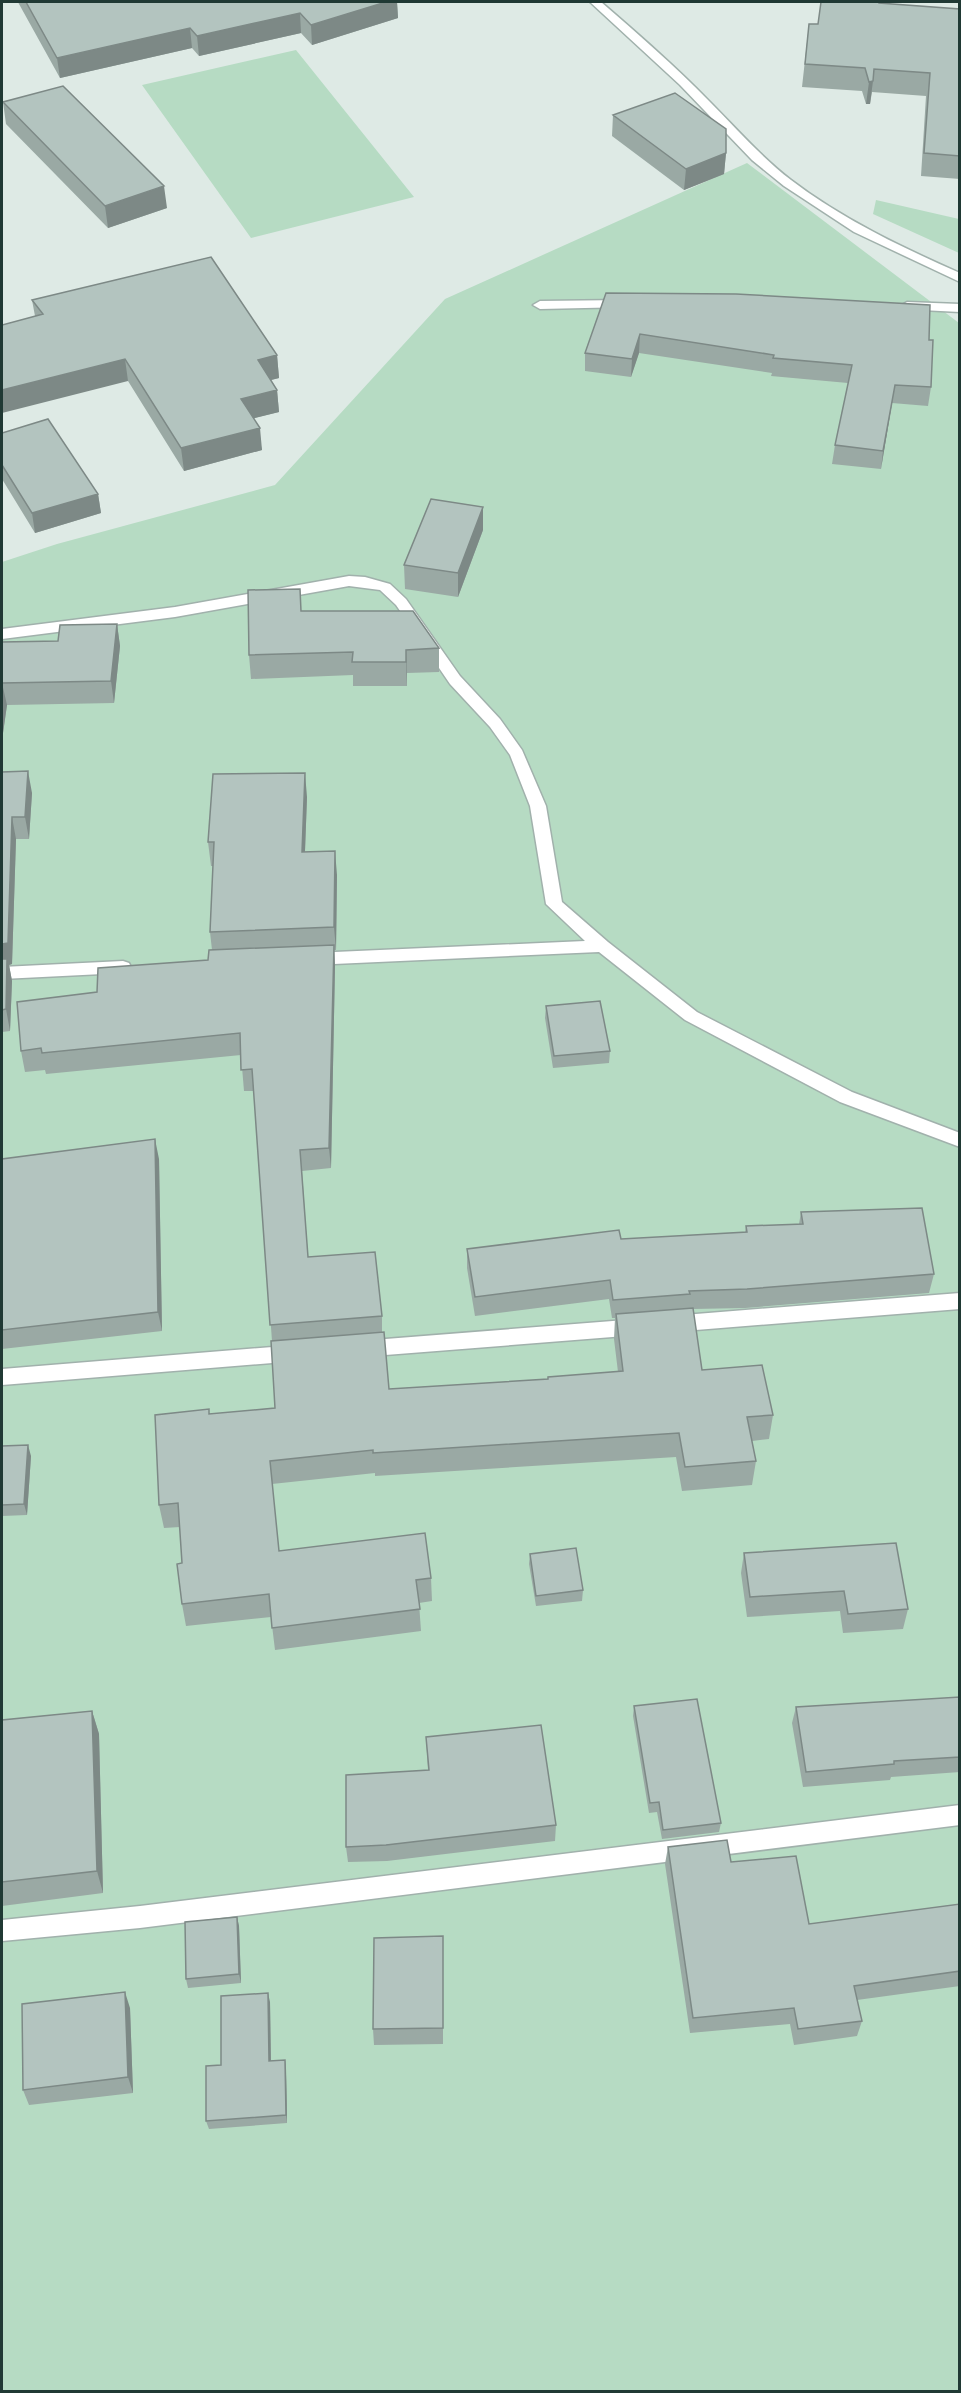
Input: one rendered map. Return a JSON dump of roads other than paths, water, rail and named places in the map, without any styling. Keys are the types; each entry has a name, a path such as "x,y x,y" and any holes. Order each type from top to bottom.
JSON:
{"lane":[{"path":"595,2 698,95 736,138 776,173 817,204 865,233 960,278"},
{"path":"540,304 642,304"},
{"path":"898,306 960,309"},
{"path":"2,634 175,612 349,581 385,587 401,602 455,680 495,723 517,754 538,806 555,903 602,946 691,1016 846,1097 960,1140"},
{"path":"296,960 602,946"},
{"path":"2,973 143,966"},
{"path":"340,1350 960,1301"},
{"path":"2,1377 317,1352"},
{"path":"2,1931 140,1917 960,1815"}]}
